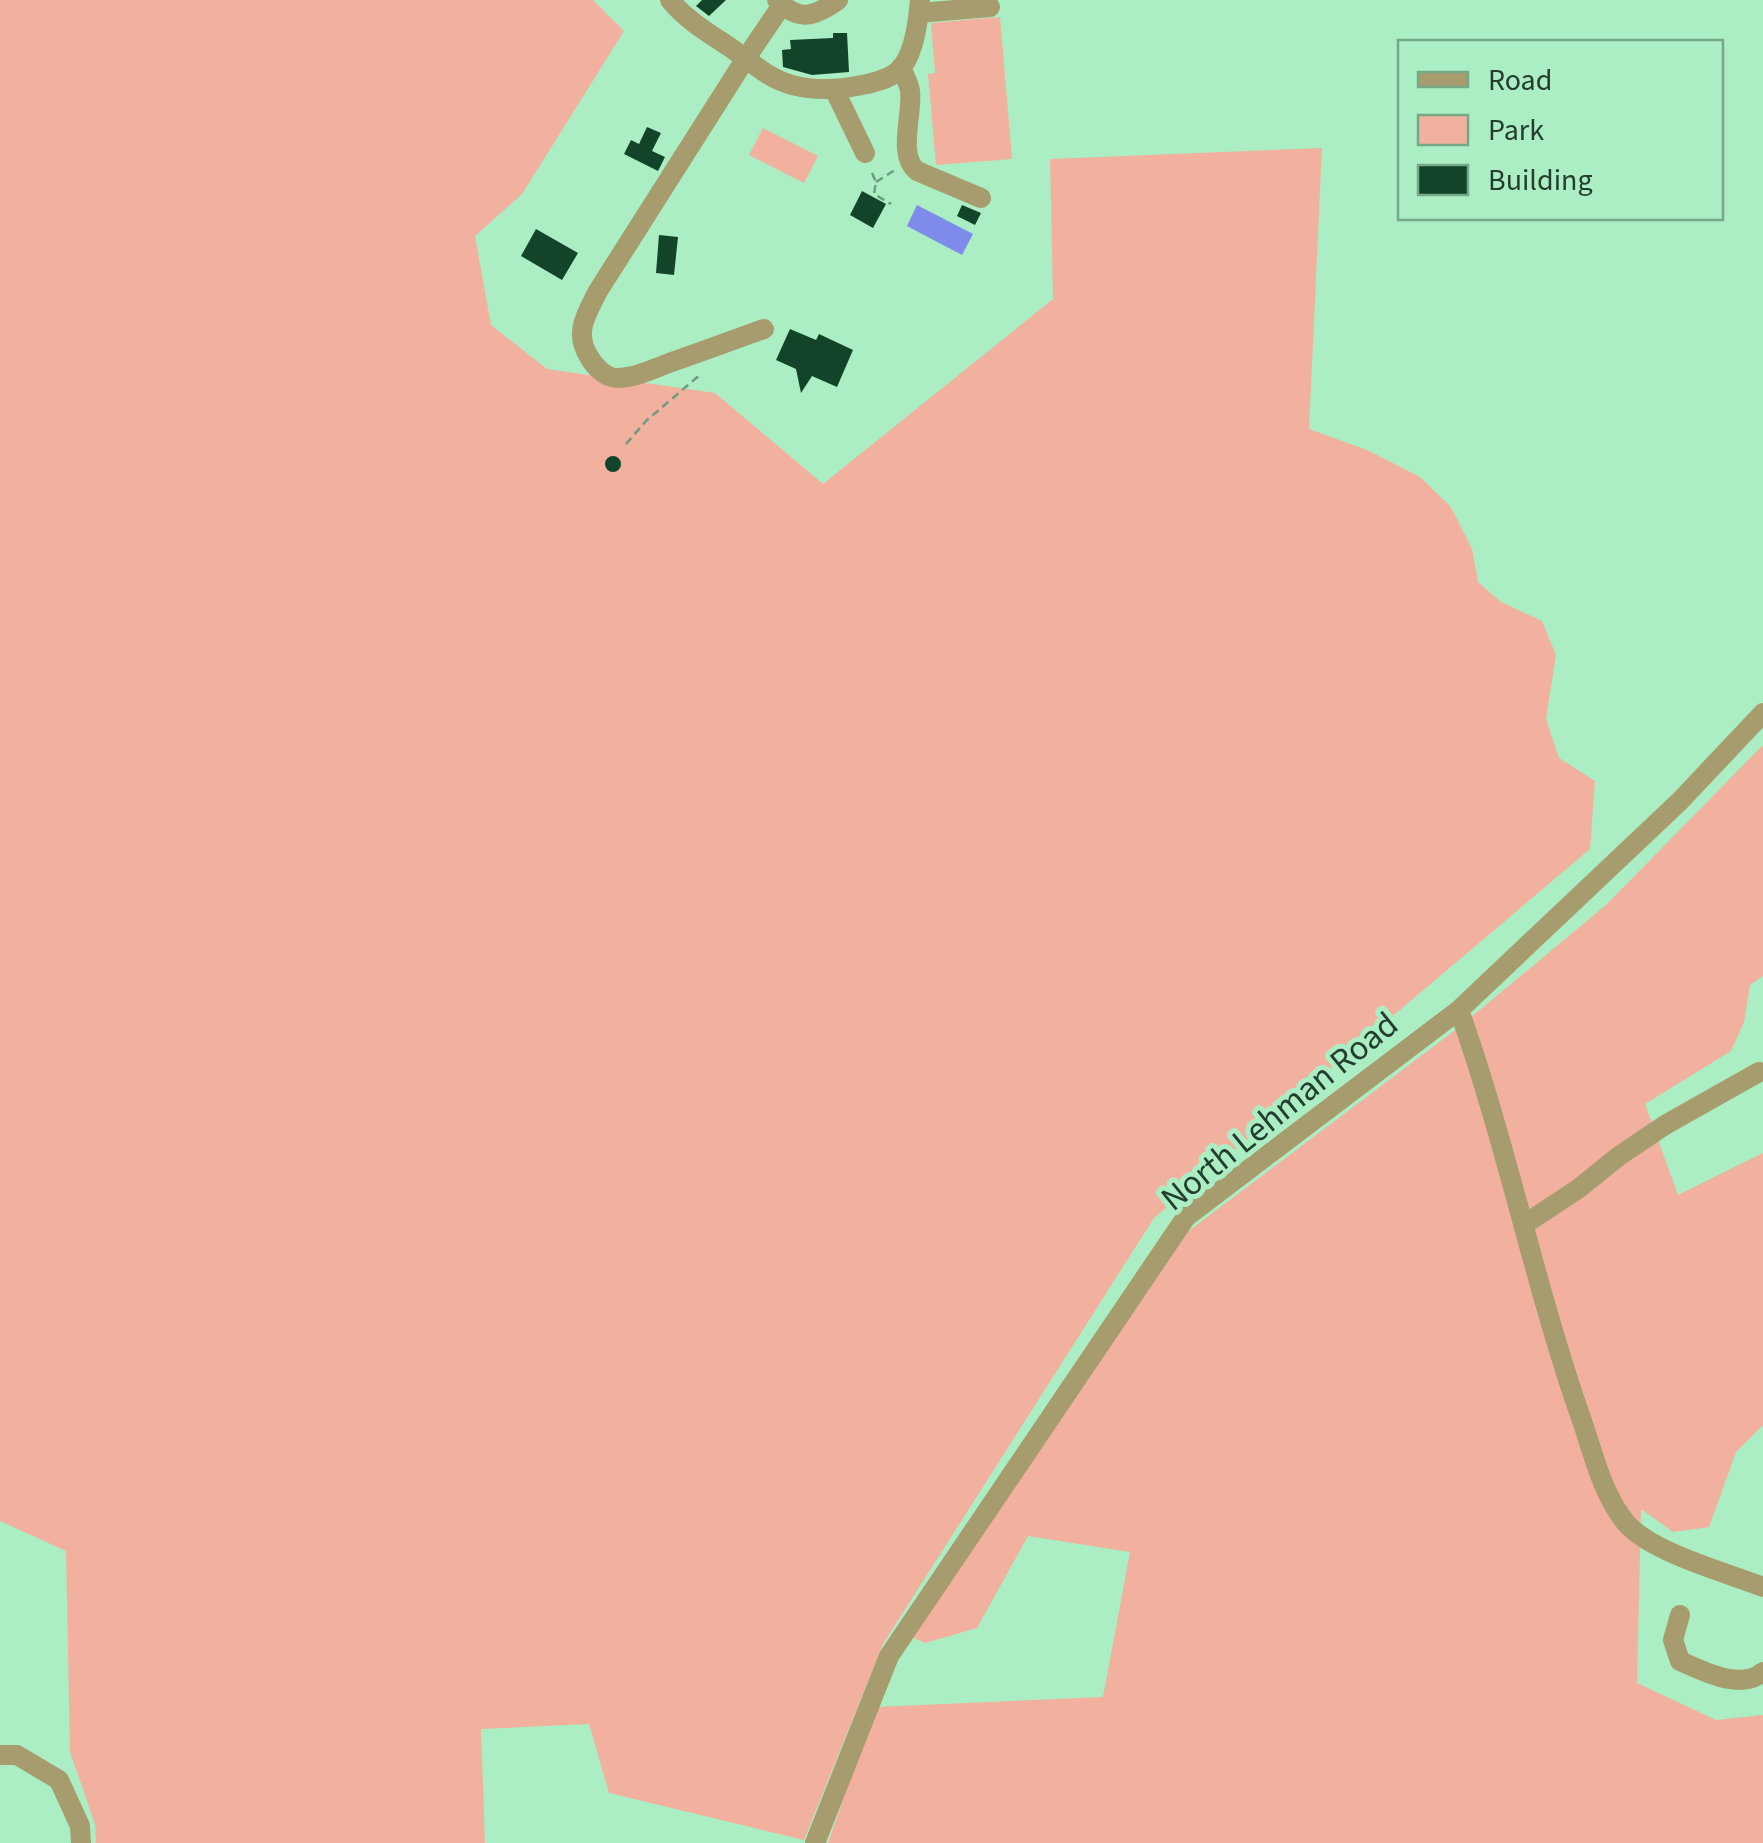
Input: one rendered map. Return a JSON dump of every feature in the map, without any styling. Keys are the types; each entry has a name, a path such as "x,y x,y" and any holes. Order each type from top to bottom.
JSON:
{"street":[{"path":"670,0 703,30 771,77 809,89 878,82 894,75 910,54 920,6 990,8"},
{"path":"764,329 641,374 619,378 594,366 580,337 584,318 598,291 780,3 792,13 806,15 824,10 838,0"},
{"path":"902,68 910,90 910,166 981,198"},
{"path":"834,89 865,152"},
{"name":"North Lehman Road","path":"815,1843 889,1656 1186,1217 1459,1010 1680,800 1763,714"},
{"path":"1459,1010 1475,1053 1558,1352 1607,1492 1627,1524 1655,1545 1763,1587"},
{"path":"1524,1224 1665,1125 1758,1072"},
{"path":"1680,1615 1673,1640 1680,1661 1724,1679 1756,1678 1763,1672"},
{"path":"0,1755 17,1755 58,1780 80,1826 81,1843"}],"path":[{"path":"865,152 876,182 874,194 891,204"},
{"path":"876,182 892,171 910,166"},
{"path":"626,444 647,420 700,375"}],"green space":[{"path":"0,0 593,0 624,31 522,194 475,236 491,325 547,369 715,393 823,484 1053,299 1050,159 1322,148 1309,429 1367,450 1420,477 1451,507 1472,549 1478,582 1501,602 1542,621 1556,655 1546,719 1559,758 1595,781 1590,849 1154,1218 883,1644 804,1840 609,1793 589,1724 481,1729 485,1843 96,1843 95,1824 70,1752 66,1551 0,1521"},
{"path":"1000,17 1012,159 936,165 928,74 935,73 931,23"},
{"path":"763,128 818,156 804,183 749,155"},
{"path":"1763,745 1763,976 1750,985 1744,1022 1731,1051 1645,1104 1678,1195 1763,1153 1763,1425 1736,1452 1709,1527 1673,1532 1641,1509 1637,1683 1716,1720 1763,1715 1763,1843 828,1843 875,1707 1103,1697 1130,1552 1028,1536 977,1628 925,1643 909,1636 1178,1239 1458,1028 1606,905"}],"water":[{"path":"917,205 973,234 962,255 907,226"}],"building":[{"path":"702,0 726,0 709,16 696,6"},
{"path":"833,33 847,33 849,72 812,75 783,67 782,50 791,49 790,40 833,38"},
{"path":"647,127 661,133 652,151 665,157 658,171 624,154 631,140 639,144"},
{"path":"862,191 886,204 873,228 850,215"},
{"path":"962,205 981,213 975,225 957,216"},
{"path":"536,229 578,253 562,280 521,256"},
{"path":"659,235 678,237 674,275 656,273"},
{"path":"790,329 816,340 819,334 853,350 837,387 812,376 801,393 796,369 776,360"},
{"path":"613,456 621,464 613,472 605,464"}]}
